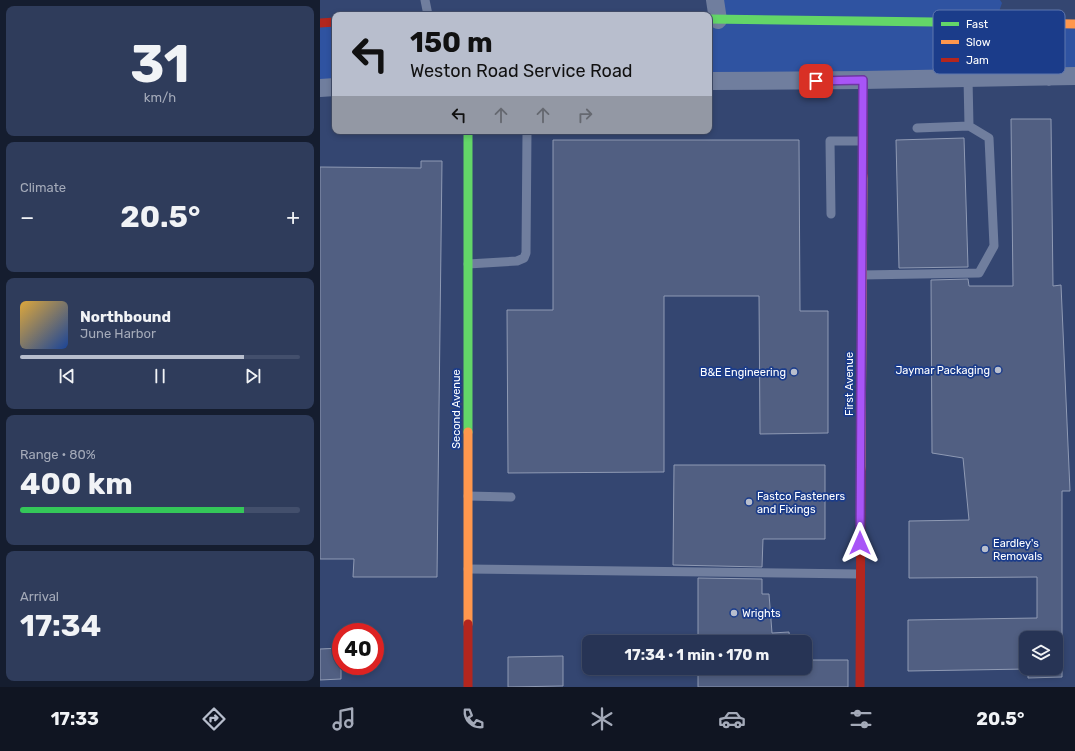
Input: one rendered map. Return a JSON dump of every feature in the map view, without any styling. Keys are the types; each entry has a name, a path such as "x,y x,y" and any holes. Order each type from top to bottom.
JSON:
{"street":[{"path":"715,0 713,20 933,23"},
{"path":"320,23 332,22"},
{"path":"712,81 1075,76"},
{"name":"First Avenue","path":"860,687 863,80"},
{"path":"320,88 332,87"},
{"name":"Second Avenue","path":"468,134 468,687"}],"lane":[{"path":"425,0 427,12"},
{"path":"968,78 969,126"},
{"path":"862,276 979,273 994,246 989,138 969,126 917,128"},
{"path":"468,264 517,261 524,258 526,254 527,134"},
{"path":"831,214 830,141 862,141"},
{"path":"468,496 511,497"},
{"path":"468,569 860,574"}],"shaded area":[{"path":"719,0 1000,0 1002,3 1000,10 933,10 933,74 1065,74 1065,24 1075,24 1075,76 712,81 712,13"},
{"path":"332,22 332,87 320,88 320,23"}],"building":[{"path":"1011,119 1051,119 1053,286 1061,285 1070,491 1062,491 1062,631 1019,631 1019,669 908,671 908,620 1037,618 1037,577 909,578 909,521 969,520 963,458 932,453 931,280 968,279 969,286 1013,286"},
{"path":"964,138 968,267 899,268 896,140"},
{"path":"553,140 799,140 800,311 828,311 828,433 760,434 759,296 664,296 664,472 508,473 507,310 553,310"},
{"path":"421,161 442,161 437,577 353,577 354,559 320,559 320,167 421,168"},
{"name":"Fastco Fasteners and Fixings","path":"674,465 825,465 825,539 763,539 762,567 673,565"},
{"name":"Wrights","path":"698,578 762,579 762,594 769,594 772,633 789,632 789,635 698,635"},
{"path":"332,648 332,675 341,675 341,679 320,680 320,649"},
{"path":"563,656 563,686 508,687 508,657"},
{"path":"812,660 848,660 848,687 698,687 698,675 812,675"},
{"path":"1028,675 1062,675 1062,677 1028,678"}],"traffic: fast":[{"path":"712,19 933,22"},
{"path":"468,134 468,432"}],"traffic: slow":[{"path":"1065,24 1075,24"},
{"path":"861,469 863,176"},
{"path":"468,432 468,624"}],"traffic: jam":[{"path":"320,23 332,22"},
{"path":"863,80 863,176"},
{"path":"860,687 861,469"},
{"path":"468,624 468,687"}],"place":[{"name":"Jaymar Packaging","path":"998,370"},
{"name":"B&E Engineering","path":"794,372"},
{"name":"Fastco Fasteners and Fixings","path":"749,502"},
{"name":"Eardley's Removals","path":"985,549"},
{"name":"Wrights","path":"734,613"}],"route":[{"path":"816,81 863,80 860,543"}]}
